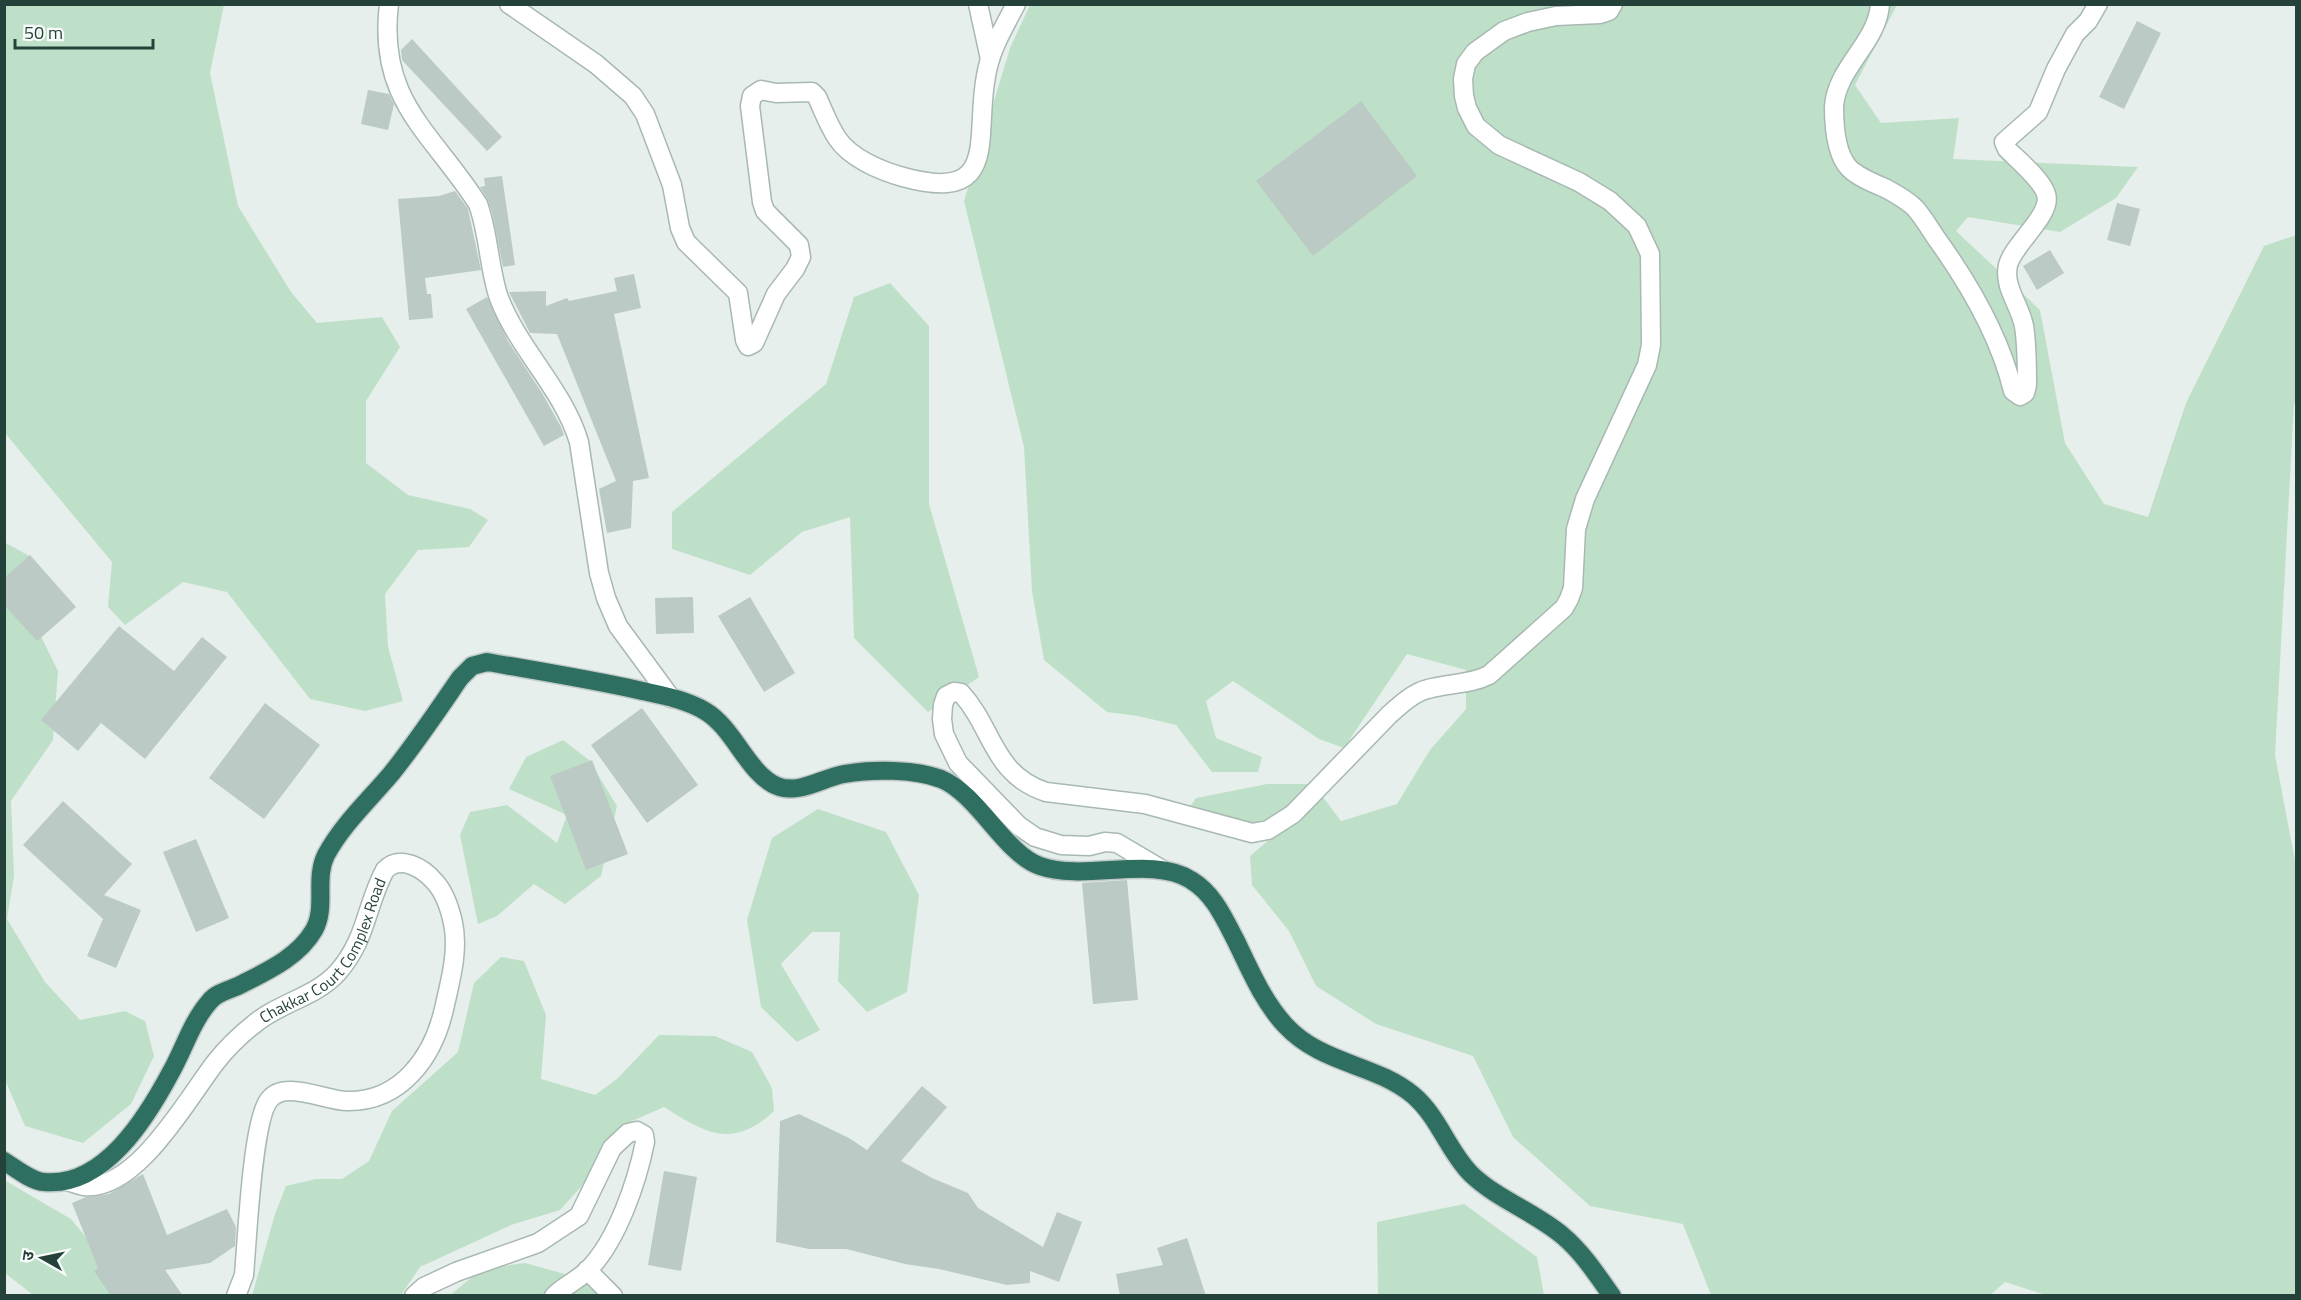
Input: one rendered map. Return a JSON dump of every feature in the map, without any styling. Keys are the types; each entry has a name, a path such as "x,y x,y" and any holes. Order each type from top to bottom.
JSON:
{"highway":[{"path":"4,1161 42,1182 66,1181 90,1171 127,1141 171,1073 193,1027 212,998 293,955 314,930 320,907 319,878 324,859 333,843 393,772 460,678 472,666 487,662 589,679 671,698 703,709 718,720 765,779 780,787 798,789 841,775 871,771 926,775 945,781 965,796 1028,862 1060,872 1161,869 1191,879 1218,904 1264,997 1286,1025 1313,1049 1393,1082 1414,1096 1436,1121 1464,1167 1484,1186 1562,1234 1580,1252 1612,1296"}],"street":[{"path":"389,4 387,45 398,90 408,109 478,204 499,297 513,326 565,405 574,424 579,442 599,573 606,598 618,626 671,698"},
{"path":"509,4 596,64 633,96 645,114 672,185 680,228 686,242 738,293 745,340 748,346 754,343 776,294 801,257 799,245 765,211 762,202 750,105 752,96 761,90 776,93 812,92 817,97 837,138 854,155 882,170 926,183 951,182 969,175 978,162 984,90 990,59 1016,4"},
{"path":"978,4 990,59"},
{"path":"1161,869 1117,843 1105,842 1089,846 1061,845 1035,837 1019,826 958,763 944,734 943,705 946,696 954,692 961,693 1004,763 1016,777 1031,787 1046,792 1145,804 1252,832 1268,830 1293,814 1389,715 1406,701 1426,689 1474,682 1488,675 1564,608 1573,588 1576,528 1585,499 1647,364 1651,345 1650,254 1637,226 1610,201 1579,182 1499,145 1476,126 1467,108 1463,79 1466,64 1475,52 1504,31 1528,22 1556,16 1600,14 1609,11 1613,4"},
{"path":"1880,4 1868,36 1839,87 1834,106 1841,156 1850,168 1907,200 1916,210 1951,259 1991,328 2008,368 2013,391 2020,396 2025,393 2027,385 2024,325 2007,276 2008,266 2018,245 2041,216 2046,206 2047,195 2042,185 2007,149 2004,142 2038,112 2056,69 2075,34 2088,21 2098,4"},
{"name":"Chakkar Court Complex Road","path":"66,1181 84,1186 103,1184 135,1164 171,1126 215,1062 233,1043 256,1022 306,995 337,974 354,950 364,930 385,870 390,865 402,862 423,871 436,883 450,908 455,932 451,978 436,1037 429,1053 409,1077 378,1097 362,1101 344,1101 285,1090 268,1100 259,1126 244,1275 236,1296"},
{"path":"414,1296 424,1287 456,1272 537,1243 579,1216 612,1148 628,1133 638,1131 644,1135 645,1143 635,1187 604,1249 587,1270 554,1296"},
{"path":"587,1270 613,1296"}],"green space":[{"path":"4,5 224,5 210,73 238,206 291,292 317,323 382,317 400,347 366,401 366,463 408,495 470,509 488,520 469,547 418,550 385,594 388,647 403,701 365,711 310,699 227,592 183,582 125,625 108,607 112,562 5,433"},
{"path":"1030,5 1897,5 1855,85 1881,123 1959,118 1953,159 2138,167 2116,198 2060,232 1968,217 1956,231 2040,310 2065,443 2104,504 2148,517 2186,403 2264,246 2296,235 2296,400 2275,755 2296,866 2296,1295 2049,1296 2005,1282 1989,1296 1711,1295 1683,1224 1590,1206 1513,1137 1473,1056 1376,1024 1316,986 1289,931 1252,885 1250,856 1285,826 1234,828 1188,810 1196,798 1267,784 1313,784 1341,821 1397,804 1430,750 1466,709 1466,670 1407,654 1344,748 1319,739 1233,681 1206,701 1216,738 1262,757 1258,772 1212,772 1176,725 1138,716 1107,712 1044,660 1032,591 1024,447 964,201 1010,48"},
{"path":"890,283 929,326 929,504 979,677 928,712 854,638 850,517 802,532 750,575 672,549 672,512 826,384 854,297"},
{"path":"4,542 33,558 28,610 58,671 53,740 11,801 14,876 7,919 45,982 80,1020 125,1011 145,1021 154,1056 131,1104 83,1143 25,1126 5,1080"},
{"path":"563,740 589,760 617,806 601,876 565,904 534,884 497,916 478,924 460,835 470,812 507,805 557,843 567,815 509,789 526,757"},
{"path":"818,809 886,832 919,895 907,992 867,1012 838,981 840,932 812,932 781,964 820,1030 797,1042 761,1007 747,920 772,838"},
{"path":"501,957 524,961 546,1015 541,1079 595,1095 617,1079 659,1035 715,1036 752,1052 772,1088 774,1111 759,1123 732,1134 706,1130 664,1107 632,1121 598,1168 560,1210 511,1225 420,1267 401,1295 252,1296 275,1214 286,1186 316,1179 342,1179 369,1161 392,1111 458,1052 474,983"},
{"path":"4,1180 71,1219 129,1290 125,1295 33,1295 5,1273"},
{"path":"1464,1204 1537,1257 1544,1295 1378,1295 1377,1222"},
{"path":"525,1263 601,1284 603,1296 449,1296 482,1269"}],"building":[{"path":"2137,21 2161,33 2124,109 2099,97"},
{"path":"412,39 502,137 487,151 402,60 401,50"},
{"path":"368,90 389,94 394,104 388,130 361,124"},
{"path":"1361,101 1417,176 1313,256 1256,181"},
{"path":"502,176 515,265 503,267 492,212 480,187 485,186 484,178"},
{"path":"455,191 468,209 481,270 425,278 427,294 431,294 433,318 409,320 398,199 439,196"},
{"path":"2117,203 2140,209 2130,246 2107,240"},
{"path":"2050,250 2064,273 2037,290 2023,266"},
{"path":"634,274 641,308 614,314 649,478 633,481 631,528 607,533 599,489 616,481 557,334 530,333 509,292 546,291 546,306 567,298 569,301 617,291 614,278"},
{"path":"487,297 508,341 561,427 564,435 544,446 466,309"},
{"path":"30,555 76,607 37,641 4,605 4,578"},
{"path":"693,597 694,633 656,634 655,598"},
{"path":"750,597 795,673 764,692 718,616"},
{"path":"119,626 174,671 202,637 227,657 145,759 101,723 78,751 41,720"},
{"path":"265,703 320,745 264,819 209,778"},
{"path":"642,708 698,785 647,823 591,745"},
{"path":"592,760 628,854 586,870 550,776"},
{"path":"63,801 132,864 104,895 141,910 116,968 87,956 103,919 23,845"},
{"path":"196,839 229,918 196,932 163,852"},
{"path":"1127,880 1138,1000 1093,1004 1082,883"},
{"path":"922,1086 947,1107 901,1161 932,1178 968,1193 978,1208 1043,1247 1057,1212 1082,1222 1059,1282 1030,1271 1030,1283 1007,1285 846,1249 809,1249 776,1242 780,1121 799,1114 849,1138 867,1150"},
{"path":"664,1171 697,1177 681,1271 648,1265"},
{"path":"143,1174 167,1235 227,1209 236,1227 235,1246 210,1263 165,1270 183,1296 111,1296 94,1271 98,1268 72,1203 86,1197 109,1194"},
{"path":"1187,1238 1206,1296 1120,1296 1116,1274 1163,1265 1157,1248"}]}
